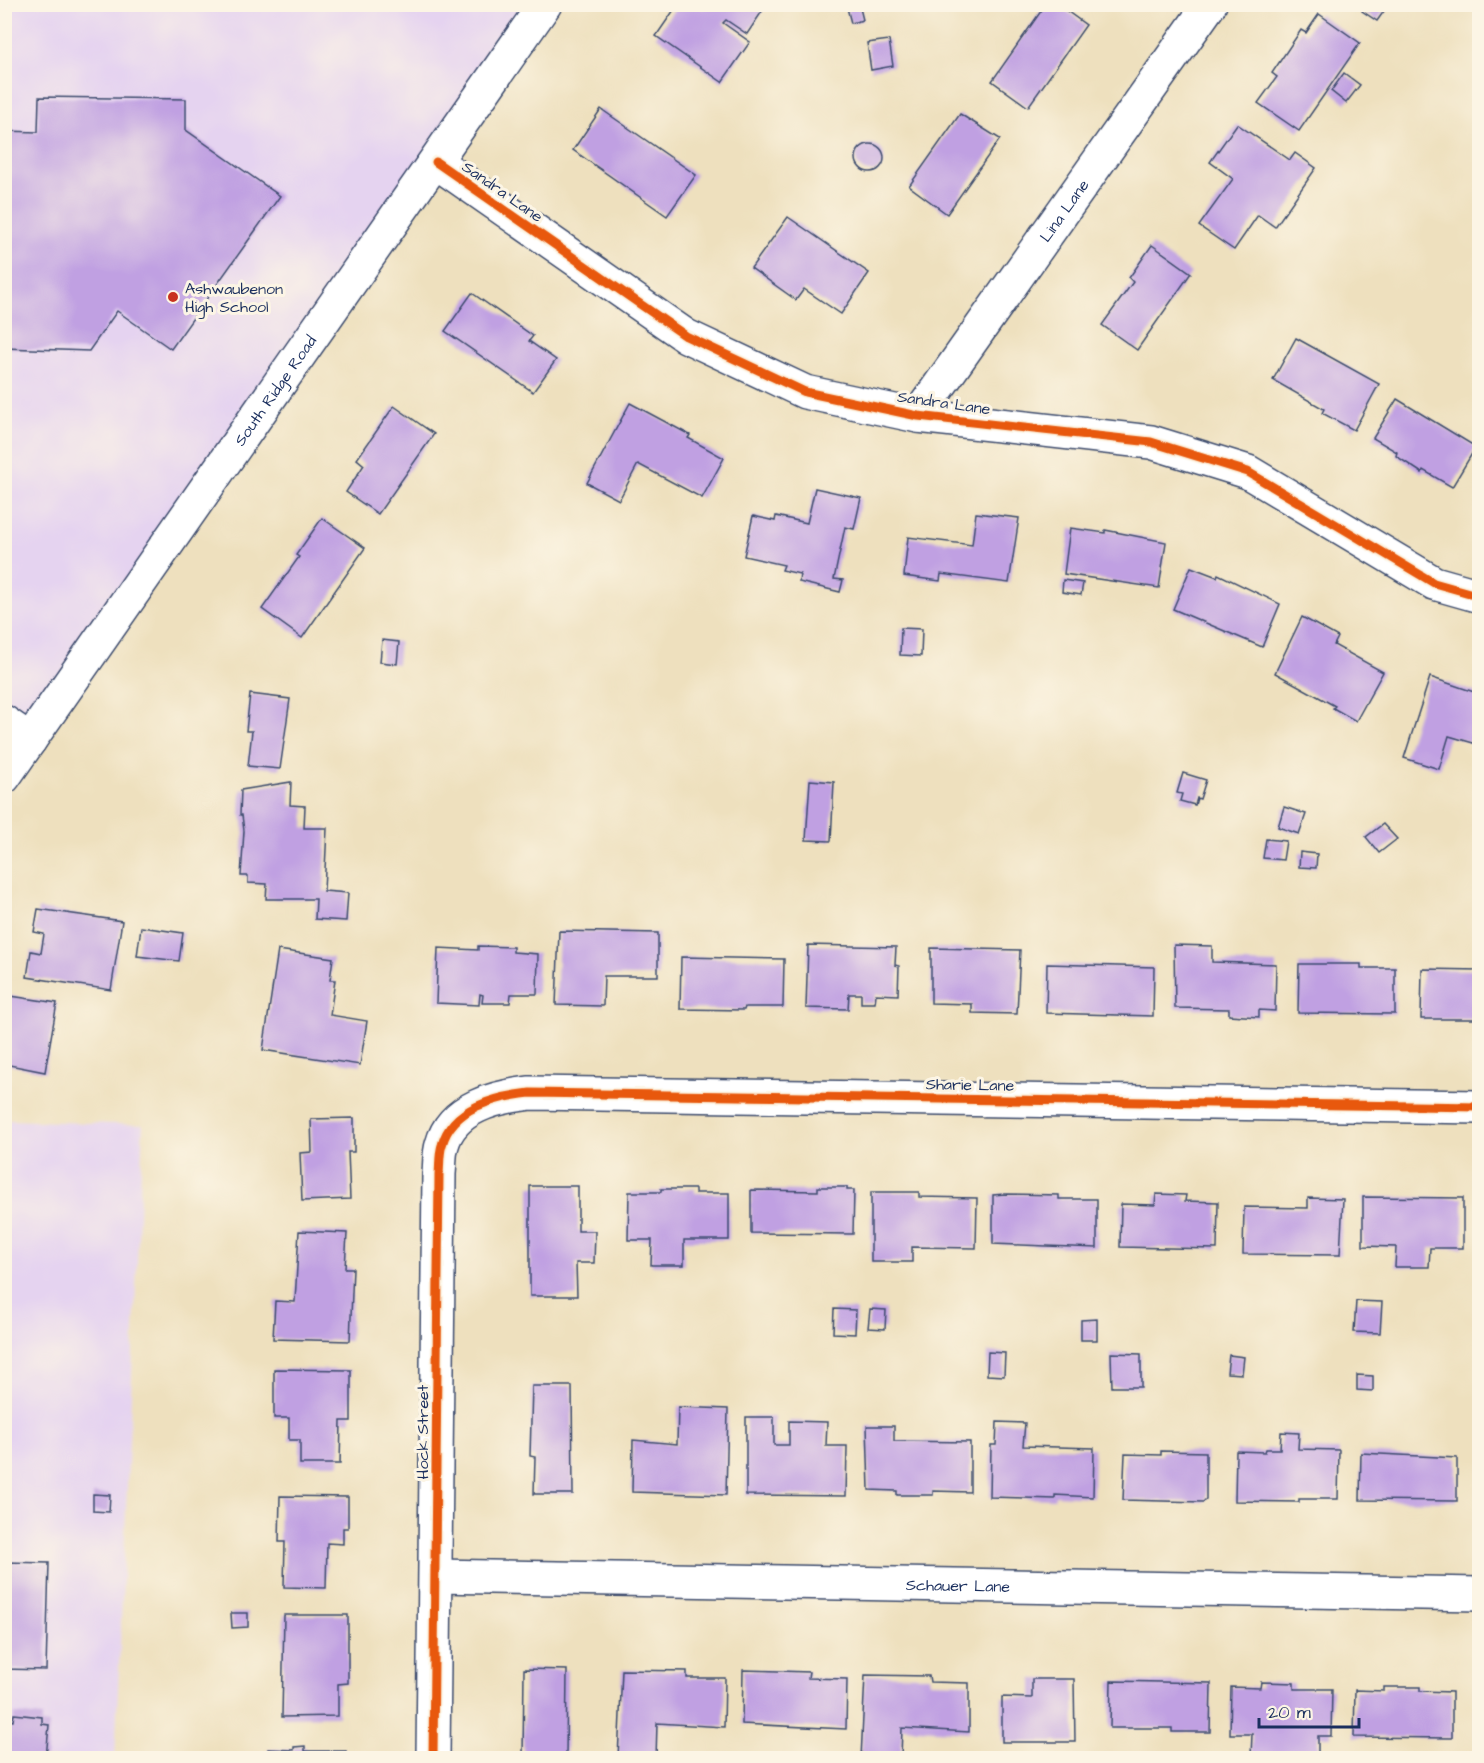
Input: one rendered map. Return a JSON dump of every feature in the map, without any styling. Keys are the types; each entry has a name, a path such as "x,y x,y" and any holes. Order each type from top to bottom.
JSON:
{"street":[{"name":"South Ridge Road","path":"4,777 17,731 436,162 545,4"},
{"name":"Lina Lane","path":"918,416 1210,4"},
{"name":"Sandra Lane","path":"436,162 686,336 805,392 918,416 1151,442 1248,472 1434,583 1479,597"},
{"name":"Sharie Lane","path":"463,1114 505,1096 530,1093 1479,1107"},
{"name":"Hock Street","path":"433,1758 439,1174 441,1146 450,1126 463,1114"},
{"name":"Schauer Lane","path":"436,1576 1479,1594"}],"shaded area":[{"name":"Ashwaubenon High School","path":"5,5 545,5 5,777"},
{"path":"5,1120 143,1125 115,1758 5,1758"}],"building":[{"path":"678,4 697,4 703,9 706,4 767,4 747,34 726,20 723,23 750,42 722,82 656,36"},
{"path":"846,4 859,4 863,20 851,23"},
{"path":"1046,4 1057,4 1086,25 1028,107 992,81"},
{"path":"1366,4 1383,4 1387,7 1377,21 1362,11"},
{"path":"1319,14 1360,43 1299,131 1258,103 1277,77 1272,73 1301,30 1306,33"},
{"path":"889,40 893,66 871,70 867,43"},
{"path":"1344,73 1360,85 1346,103 1331,91"},
{"name":"Ashwaubenon High School","path":"39,97 186,99 186,130 280,196 171,349 117,311 89,351 4,348 4,131 38,132"},
{"path":"601,109 696,175 667,216 573,150"},
{"path":"960,114 1000,139 947,214 909,186"},
{"path":"1237,124 1290,160 1295,153 1316,168 1275,227 1258,215 1234,250 1199,226 1233,179 1210,162"},
{"path":"870,144 880,148 884,158 880,168 870,172 860,168 856,158 860,148"},
{"path":"788,217 869,273 841,314 804,289 796,300 751,268"},
{"path":"1152,245 1191,273 1137,350 1102,325 1133,282 1129,278"},
{"path":"472,293 533,336 529,341 556,360 533,392 445,331"},
{"path":"1296,338 1379,384 1354,430 1322,413 1324,409 1273,380"},
{"path":"1397,399 1476,447 1452,487 1423,470 1422,473 1396,456 1397,452 1373,438"},
{"path":"630,403 690,435 688,438 724,458 702,498 638,464 619,500 587,483"},
{"path":"394,406 434,434 378,514 346,492 364,465 357,459"},
{"path":"815,488 861,498 854,529 845,527 834,579 843,580 840,592 799,582 800,574 782,570 784,565 744,556 753,516 775,521 776,516 807,523"},
{"path":"976,513 1019,518 1009,583 941,574 940,581 904,576 908,537 972,545"},
{"path":"322,518 365,548 302,638 262,609 299,557 296,555"},
{"path":"1070,528 1105,533 1105,530 1166,542 1159,588 1064,574"},
{"path":"1191,567 1217,577 1218,574 1280,604 1262,647 1173,609"},
{"path":"1063,580 1083,583 1081,595 1062,592"},
{"path":"1302,617 1338,637 1334,645 1383,672 1356,721 1333,708 1335,706 1275,673"},
{"path":"901,628 922,629 921,656 900,655"},
{"path":"382,640 399,642 397,664 380,662"},
{"path":"1430,677 1480,694 1480,745 1449,736 1439,769 1404,758"},
{"path":"250,694 290,699 280,769 248,766 252,731 246,731"},
{"path":"1183,773 1206,780 1200,799 1197,798 1195,805 1180,801 1182,794 1177,793"},
{"path":"810,780 834,782 831,841 806,840"},
{"path":"291,782 290,805 305,806 304,828 327,828 324,891 348,893 346,921 315,919 316,899 266,899 267,884 248,883 248,876 241,876 244,831 242,815 240,815 241,790"},
{"path":"1284,807 1306,814 1299,834 1278,827"},
{"path":"1383,824 1397,839 1379,853 1366,837"},
{"path":"1266,839 1286,841 1283,860 1263,858"},
{"path":"1300,852 1317,854 1316,868 1299,867"},
{"path":"38,909 122,921 111,990 27,977 31,951 41,953 44,934 34,932"},
{"path":"141,927 183,933 179,961 137,956"},
{"path":"559,931 658,933 658,976 604,976 603,1006 556,1005"},
{"path":"808,945 896,947 895,965 899,966 898,995 876,994 875,1003 861,1003 861,994 849,994 848,1009 806,1008"},
{"path":"1174,945 1212,946 1212,962 1276,964 1275,1011 1259,1010 1259,1017 1229,1015 1229,1009 1175,1008"},
{"path":"478,946 513,947 513,952 538,954 537,994 511,994 510,1003 482,1003 483,995 480,994 479,1005 436,1003 438,948 478,950"},
{"path":"931,948 1020,950 1017,1014 972,1013 972,1004 931,1003"},
{"path":"278,950 333,958 330,980 335,980 330,1015 367,1021 360,1065 263,1050"},
{"path":"681,957 784,959 783,1007 745,1007 744,1010 680,1009"},
{"path":"1047,964 1154,967 1153,1016 1046,1013"},
{"path":"1299,964 1361,964 1361,968 1395,968 1395,1014 1298,1013"},
{"path":"1422,969 1480,970 1480,1019 1421,1019"},
{"path":"4,995 57,1003 45,1072 4,1064"},
{"path":"354,1118 354,1152 348,1152 350,1199 302,1201 300,1153 312,1152 311,1119"},
{"path":"530,1186 578,1186 578,1231 595,1231 594,1263 576,1263 577,1296 530,1296"},
{"path":"818,1187 847,1187 847,1190 854,1190 853,1234 751,1233 751,1190 818,1191"},
{"path":"661,1189 695,1189 695,1193 729,1193 729,1240 684,1240 684,1265 651,1265 652,1240 628,1240 629,1192 661,1192"},
{"path":"871,1192 919,1192 919,1197 977,1198 976,1248 912,1247 912,1262 871,1262"},
{"path":"1156,1194 1186,1195 1185,1201 1218,1202 1217,1249 1120,1247 1121,1204 1155,1205"},
{"path":"993,1195 1059,1195 1059,1199 1097,1199 1097,1248 993,1244"},
{"path":"1363,1197 1463,1198 1463,1248 1430,1248 1429,1267 1395,1267 1396,1247 1363,1246"},
{"path":"1308,1198 1343,1199 1340,1255 1243,1254 1244,1207 1308,1208"},
{"path":"299,1231 347,1233 345,1268 353,1268 350,1341 273,1339 275,1301 295,1302"},
{"path":"1356,1301 1382,1302 1380,1333 1354,1332"},
{"path":"834,1309 856,1310 855,1334 833,1333"},
{"path":"870,1309 886,1310 885,1329 868,1328"},
{"path":"1097,1319 1097,1340 1081,1340 1081,1320"},
{"path":"988,1352 1005,1353 1004,1376 987,1375"},
{"path":"1111,1353 1141,1354 1141,1387 1112,1387"},
{"path":"1229,1355 1244,1357 1242,1374 1227,1373"},
{"path":"274,1369 351,1370 351,1421 341,1421 340,1464 300,1464 300,1440 289,1440 289,1418 274,1418"},
{"path":"1357,1375 1373,1376 1373,1391 1357,1390"},
{"path":"532,1386 572,1386 573,1494 534,1494 535,1457 530,1456"},
{"path":"678,1407 728,1409 726,1495 632,1492 633,1440 677,1444"},
{"path":"746,1417 774,1417 774,1445 789,1445 789,1421 827,1422 826,1446 847,1446 846,1496 746,1495"},
{"path":"997,1422 1025,1423 1023,1446 1094,1448 1093,1497 1055,1495 1055,1499 990,1497 991,1445 996,1445"},
{"path":"867,1426 894,1426 894,1441 970,1442 970,1492 933,1491 933,1495 897,1495 897,1491 869,1490"},
{"path":"1281,1432 1299,1433 1298,1449 1339,1450 1338,1499 1299,1499 1299,1502 1235,1501 1236,1451 1265,1452 1266,1449 1280,1449"},
{"path":"1161,1451 1206,1452 1206,1499 1203,1502 1123,1500 1125,1454 1161,1455"},
{"path":"1361,1453 1457,1458 1457,1501 1360,1500"},
{"path":"93,1494 110,1495 109,1512 93,1511"},
{"path":"280,1496 348,1497 348,1528 343,1528 343,1544 327,1543 326,1588 284,1587 285,1542 279,1542"},
{"path":"4,1562 49,1563 46,1670 4,1669"},
{"path":"231,1613 248,1613 248,1627 232,1628"},
{"path":"284,1615 348,1615 348,1683 338,1684 338,1716 282,1717"},
{"path":"524,1669 567,1670 566,1758 523,1758"},
{"path":"622,1670 687,1671 687,1678 725,1678 724,1727 657,1723 656,1758 618,1758"},
{"path":"743,1670 809,1672 808,1678 847,1679 846,1729 742,1724"},
{"path":"865,1675 929,1676 930,1682 969,1683 969,1732 902,1728 901,1758 861,1758"},
{"path":"1032,1679 1074,1679 1075,1742 1002,1742 1002,1697 1032,1698"},
{"path":"1111,1681 1211,1683 1210,1732 1172,1732 1172,1728 1110,1728"},
{"path":"1261,1682 1294,1683 1294,1689 1332,1689 1331,1736 1318,1736 1318,1758 1251,1756 1252,1734 1230,1734 1231,1687 1260,1688"},
{"path":"1475,1685 1480,1685 1480,1735 1475,1735"},
{"path":"1384,1687 1420,1687 1420,1691 1452,1692 1452,1738 1354,1737 1355,1690 1384,1691"},
{"path":"14,1714 42,1717 42,1724 49,1725 46,1758 4,1758 4,1720 13,1721"},
{"path":"305,1746 305,1751 346,1751 346,1758 268,1758 268,1749 294,1750 294,1747"}],"cycle path":[{"path":"436,162 686,336 805,392 918,416 1151,442 1248,472 1434,583 1480,596"},
{"path":"433,1758 439,1174 441,1148 447,1132 465,1113 490,1101 530,1093 1480,1107"}],"place":[{"name":"Ashwaubenon High School","path":"173,297"}]}
